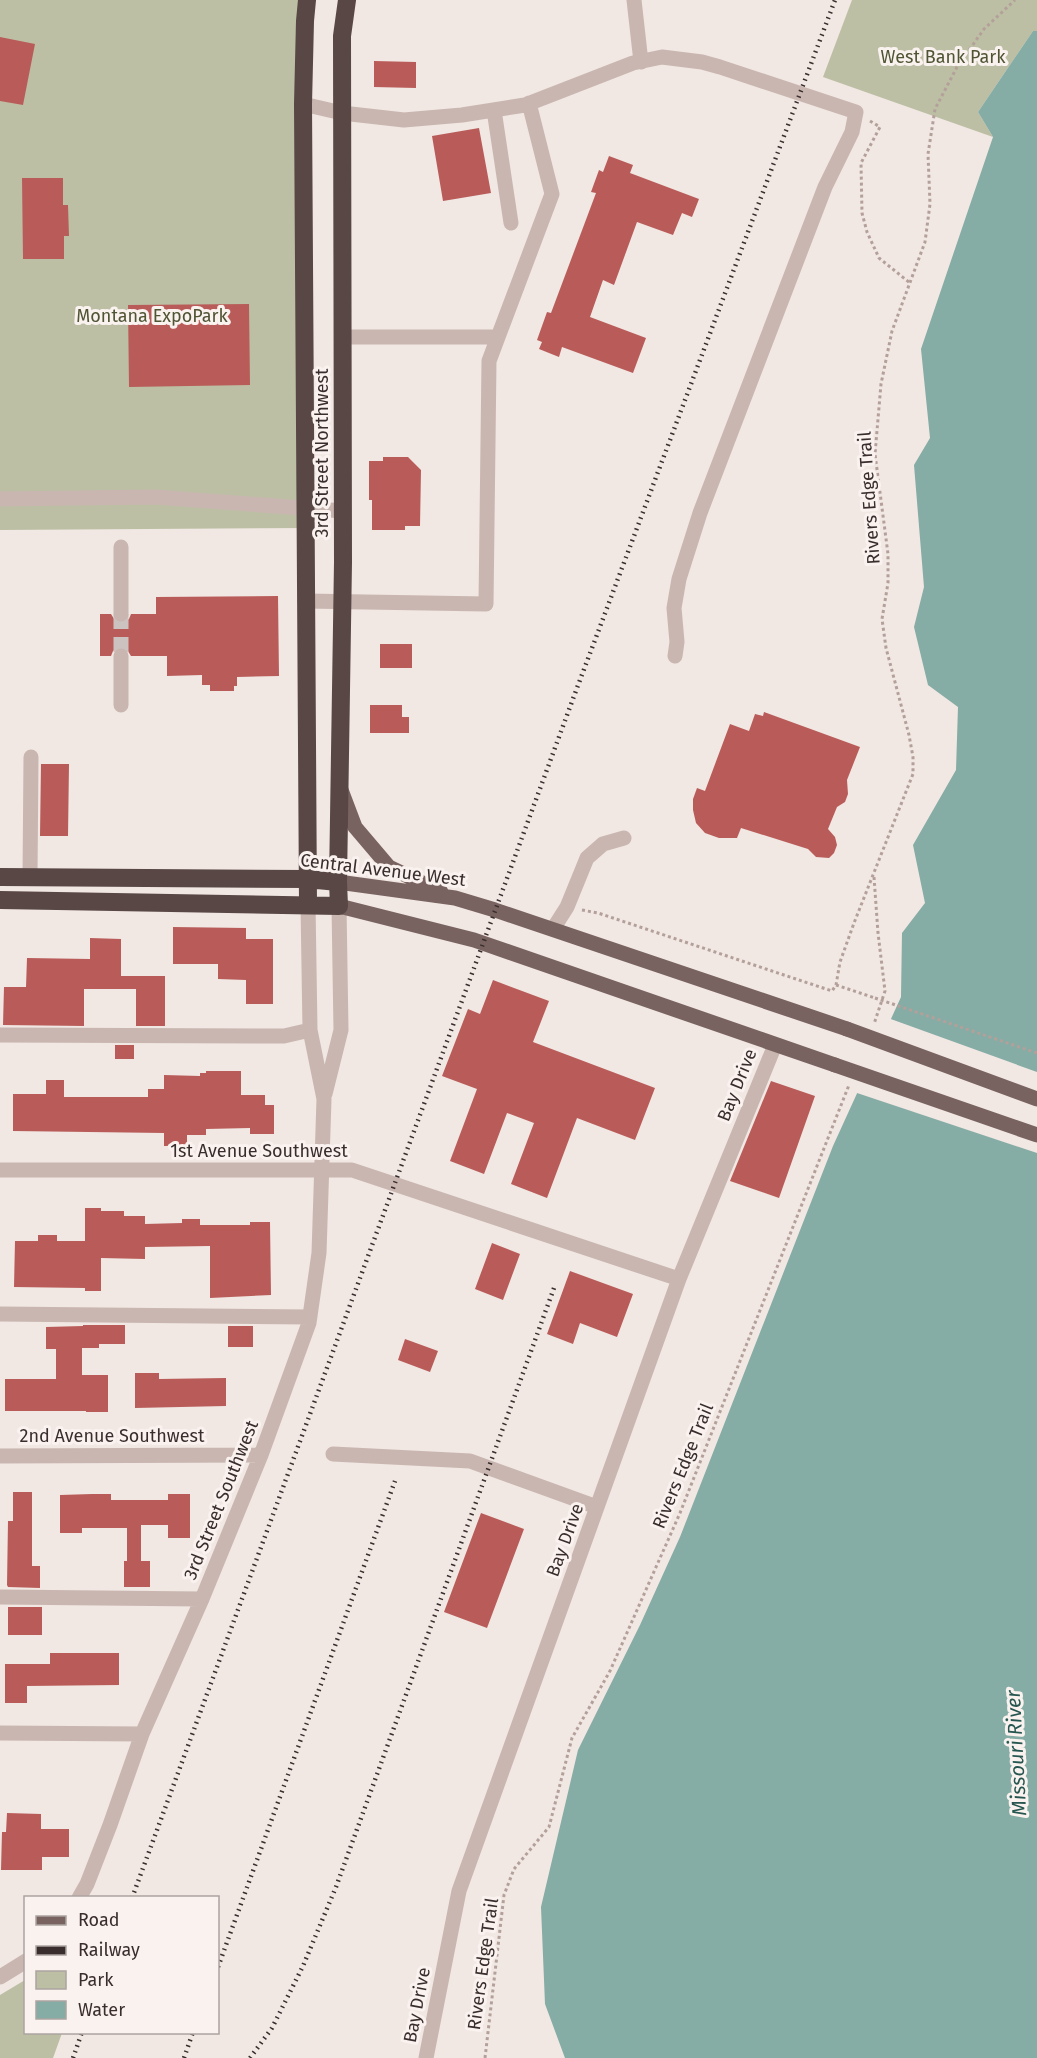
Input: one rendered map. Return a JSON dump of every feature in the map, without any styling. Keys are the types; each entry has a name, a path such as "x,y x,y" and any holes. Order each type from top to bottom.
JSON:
{"highway":[{"name":"3rd Street Northwest","path":"307,0 303,104 308,904"},
{"name":"3rd Street Northwest","path":"339,906 343,601 342,36 346,0"},
{"name":"Central Avenue West","path":"0,877 307,879 338,882"},
{"path":"0,900 339,906"}],"main road":[{"path":"340,788 355,827 389,867 455,898"},
{"name":"Central Avenue West","path":"338,882 455,898 847,1029 1037,1099"},
{"path":"339,906 474,940 1037,1135"}],"street":[{"path":"634,0 641,62"},
{"path":"303,104 342,113 404,120 462,115 529,103 594,77 662,57 702,62 856,112 852,132 825,186 700,513 679,579 674,608 677,642 675,656"},
{"path":"305,601 486,604 489,361 552,194 529,103"},
{"path":"494,110 511,223"},
{"path":"343,337 498,337"},
{"path":"0,499 155,497 343,511"},
{"path":"121,547 122,614"},
{"path":"121,705 122,656"},
{"path":"30,877 31,758"},
{"path":"553,929 567,907 587,858 603,844 624,838"},
{"name":"3rd Street Southwest","path":"308,904 310,1030 324,1099"},
{"name":"3rd Street Southwest","path":"80,1896 110,1825 142,1734 202,1599 261,1455 309,1317 319,1254 324,1099 341,1030 339,906"},
{"path":"0,1035 284,1036 310,1030"},
{"name":"Bay Drive","path":"426,2058 459,1891 679,1279 775,1045"},
{"name":"1st Avenue Southwest","path":"0,1170 352,1170 679,1279"},
{"path":"0,1314 309,1317"},
{"path":"333,1454 470,1461 597,1507"},
{"name":"2nd Avenue Southwest","path":"0,1456 261,1455"},
{"path":"0,1597 202,1599"},
{"path":"0,1734 142,1734"},
{"path":"5,1974 24,1962"}],"path":[{"name":"Rivers Edge Trail","path":"836,985 840,962 913,774 909,735 886,648 882,619 888,583 888,554 875,454 883,373 892,331 925,242 930,204 928,154 935,109 957,67 984,29 1015,0"},
{"path":"856,112 880,127 861,163 862,213 867,232 879,258 910,283"},
{"name":"Rivers Edge Trail","path":"872,1029 885,992 873,875"},
{"path":"567,907 598,913 832,992 836,985 1037,1053"},
{"name":"Rivers Edge Trail","path":"485,2058 504,1895 514,1869 549,1827 572,1738 610,1671 680,1513 849,1083"}],"green space":[{"name":"Montana ExpoPark","path":"0,0 307,0 305,528 0,530"},
{"name":"West Bank Park","path":"852,0 1037,0 1037,31 1033,31 978,112 993,137 823,77"},
{"path":"24,1981 24,2034 62,2034 53,2058 0,2058 0,1995"}],"water":[{"name":"Missouri River","path":"1033,31 1037,31 1037,2058 565,2058 545,2004 541,1907 578,1750 640,1625 680,1537 833,1146 901,997 902,933 925,903 913,845 956,770 958,707 928,685 914,627 924,587 914,465 930,438 921,349 993,137 978,112"}],"pier":[{"path":"888,1018 1037,1072 1037,1153 854,1092"}],"building":[{"path":"0,37 35,44 23,105 0,101"},
{"path":"374,61 416,62 416,88 374,87"},
{"path":"479,128 491,193 443,201 432,136"},
{"path":"609,156 633,165 630,173 699,199 692,217 682,213 673,235 637,222 614,285 603,280 590,317 646,338 633,373 562,347 559,357 539,349 542,342 537,340 547,312 551,313 596,193 591,192 599,170 603,172"},
{"path":"22,178 63,178 63,205 68,205 69,236 64,236 64,259 23,259"},
{"path":"249,304 250,385 129,387 128,305"},
{"path":"383,457 408,457 421,470 420,526 405,526 405,530 372,530 369,461 383,461"},
{"path":"278,596 279,676 237,677 237,686 234,686 234,691 210,691 210,685 202,685 202,675 167,676 167,656 131,656 126,648 120,646 113,651 111,656 100,656 100,614 111,614 116,622 122,624 129,619 131,614 156,614 156,597"},
{"path":"380,644 412,644 412,668 380,668"},
{"path":"370,705 402,705 402,717 409,717 409,733 370,733"},
{"path":"764,712 860,747 847,780 848,794 845,802 837,807 828,829 835,837 837,845 829,858 816,857 808,849 741,828 737,838 719,838 705,833 696,823 693,799 697,788 705,791 730,724 749,731 755,714 763,716"},
{"path":"41,764 69,764 68,836 40,836"},
{"path":"173,927 246,928 246,939 273,939 273,1004 246,1004 246,980 218,979 218,964 173,964"},
{"path":"90,938 121,939 121,976 165,976 165,1026 136,1026 136,989 84,989 84,1026 3,1025 4,987 26,987 27,958 90,959"},
{"path":"493,980 549,1001 533,1042 655,1088 635,1140 577,1118 547,1198 511,1184 534,1123 507,1113 484,1174 450,1161 477,1089 442,1076 468,1009 480,1014"},
{"path":"115,1045 134,1045 134,1059 115,1059"},
{"path":"206,1071 241,1071 241,1095 265,1095 265,1105 274,1105 274,1134 250,1134 250,1128 206,1129 206,1135 187,1135 187,1146 164,1146 164,1133 13,1131 13,1094 46,1094 46,1080 64,1080 64,1097 148,1097 148,1089 164,1089 164,1075 200,1076 200,1073 206,1073"},
{"path":"771,1081 815,1096 779,1198 730,1181"},
{"path":"85,1208 124,1211 124,1216 145,1216 145,1224 182,1223 182,1219 200,1219 200,1225 250,1225 250,1222 270,1222 271,1295 210,1298 210,1246 145,1247 145,1259 101,1258 101,1291 85,1291 85,1288 14,1287 15,1241 38,1241 38,1235 57,1235 57,1241 85,1241"},
{"path":"492,1243 520,1254 503,1300 475,1289"},
{"path":"570,1271 633,1294 617,1337 580,1323 573,1344 547,1334"},
{"path":"125,1325 125,1344 99,1344 99,1348 82,1348 82,1375 108,1375 108,1412 5,1411 5,1379 56,1379 56,1349 46,1349 46,1327"},
{"path":"228,1326 253,1326 253,1347 228,1347"},
{"path":"405,1339 438,1351 430,1372 398,1360"},
{"path":"135,1373 159,1373 159,1379 226,1378 226,1406 135,1408"},
{"path":"13,1492 32,1492 32,1566 40,1566 40,1588 8,1587 7,1585 8,1521 13,1521"},
{"path":"111,1494 111,1500 168,1500 168,1494 190,1494 190,1538 168,1538 168,1525 141,1525 141,1561 150,1561 150,1587 124,1587 127,1528 82,1528 82,1533 60,1533 60,1495"},
{"path":"481,1513 524,1529 487,1628 444,1612"},
{"path":"8,1607 42,1607 42,1635 8,1635"},
{"path":"50,1653 119,1653 119,1685 27,1686 27,1703 5,1703 5,1664 50,1664"},
{"path":"7,1813 41,1814 41,1829 69,1829 69,1857 42,1857 42,1870 1,1870 2,1832 6,1832"}],"tunnel":[{"path":"121,614 121,656"}],"railway":[{"path":"133,1896 577,688 835,0"},
{"path":"250,2058 272,2028 303,1966 336,1887 554,1288"},
{"path":"219,1964 395,1481"},
{"path":"73,2058 81,2034"},
{"path":"184,2058 192,2034"}]}
